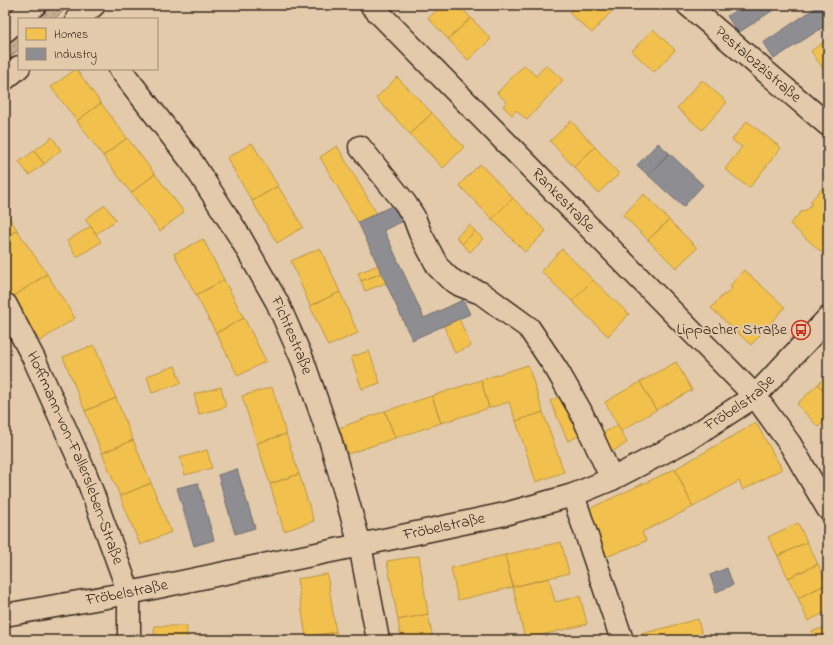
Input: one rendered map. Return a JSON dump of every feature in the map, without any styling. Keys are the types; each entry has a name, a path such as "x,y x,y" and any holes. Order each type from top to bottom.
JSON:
{"street":[{"path":"20,18 35,5"},
{"name":"Rankestraße","path":"371,5 755,396 790,444 828,509"},
{"name":"Pestalozzistraße","path":"688,5 828,125"},
{"path":"5,31 18,20"},
{"path":"5,79 18,68"},
{"name":"Fichtestraße","path":"121,70 192,162 240,237 277,302 303,361 328,432 360,545 378,640"},
{"path":"360,147 414,216 420,233 438,267 449,278 460,285 481,293 530,328 580,410 612,479"},
{"name":"Hoffmann-von-Fallersleben-Straße","path":"6,304 35,361 86,475 129,593 129,640"},
{"name":"Fröbelstraße","path":"5,614 129,593 360,545 505,514 573,495 612,479 687,440 755,396 828,318"},
{"path":"573,495 622,640"}],"shaded area":[{"path":"45,5 70,5 55,18 31,18"},
{"path":"18,29 18,50 5,61 5,41"}],"building: Homes":[{"path":"443,5 459,5 471,18 448,39 428,18"},
{"path":"576,5 617,5 592,33 569,13"},
{"path":"471,18 491,39 468,60 448,39"},
{"path":"653,29 675,50 654,72 632,51"},
{"path":"828,39 828,76 811,51"},
{"path":"524,65 536,76 546,65 563,80 527,120 516,110 512,115 503,106 507,102 497,93"},
{"path":"77,70 101,103 77,121 51,87"},
{"path":"397,77 432,113 410,134 376,98"},
{"path":"702,80 727,102 702,130 677,108"},
{"path":"101,103 127,138 103,156 77,121"},
{"path":"432,113 464,147 443,168 410,134"},
{"path":"571,121 595,147 574,167 550,141"},
{"path":"747,121 781,148 749,188 725,169 742,147 732,140"},
{"path":"52,137 61,150 44,164 34,151"},
{"path":"127,138 155,174 131,193 103,156"},
{"path":"252,143 278,186 252,201 227,158"},
{"path":"337,146 377,214 358,222 320,157"},
{"path":"595,147 619,174 598,193 574,167"},
{"path":"34,151 44,164 29,175 19,162"},
{"path":"480,164 513,198 492,219 459,185"},
{"path":"155,174 184,212 160,231 131,193"},
{"path":"278,186 303,227 277,243 252,201"},
{"path":"824,186 828,190 828,258 790,224 803,210 805,211 812,204 810,202"},
{"path":"644,194 669,220 648,240 623,215"},
{"path":"513,198 546,231 525,252 492,219"},
{"path":"105,205 116,220 96,234 85,219"},
{"path":"5,211 17,230 5,238"},
{"path":"669,220 697,248 676,268 648,240"},
{"path":"469,225 475,231 462,244 456,237"},
{"path":"91,226 101,242 77,257 67,241"},
{"path":"17,230 47,274 11,298 5,289 5,238"},
{"path":"475,231 483,239 470,252 462,244"},
{"path":"203,239 224,280 196,295 174,254"},
{"path":"320,248 340,292 310,306 291,261"},
{"path":"562,249 593,280 572,301 541,271"},
{"path":"379,265 382,273 361,281 358,273"},
{"path":"744,270 785,307 751,345 711,308 732,288 730,286"},
{"path":"382,273 386,283 365,291 361,281"},
{"path":"47,274 75,318 40,341 11,298"},
{"path":"224,280 244,318 216,333 196,295"},
{"path":"593,280 629,314 608,336 572,301"},
{"path":"340,292 358,333 328,346 310,306"},
{"path":"244,318 266,361 238,376 216,333"},
{"path":"459,319 471,346 455,353 444,326"},
{"path":"94,345 116,398 85,411 63,357"},
{"path":"369,351 380,383 362,389 351,357"},
{"path":"676,362 692,390 656,410 640,382"},
{"path":"528,365 543,412 516,421 509,402 489,408 481,380"},
{"path":"175,366 181,383 152,393 147,376"},
{"path":"828,375 828,395 818,384"},
{"path":"481,380 489,408 441,423 432,396"},
{"path":"640,382 656,410 621,431 605,402"},
{"path":"818,384 828,395 828,418 818,427 797,404"},
{"path":"221,387 226,407 199,414 194,394"},
{"path":"272,387 286,434 257,443 242,396"},
{"path":"565,394 583,434 568,441 550,401"},
{"path":"432,396 441,423 395,438 385,411"},
{"path":"116,398 133,440 102,453 85,411"},
{"path":"385,411 395,438 348,454 339,428"},
{"path":"543,412 564,472 536,482 516,421"},
{"path":"756,423 782,469 743,490 739,481 693,507 675,469"},
{"path":"618,425 627,443 611,452 601,434"},
{"path":"286,434 299,474 270,484 257,443"},
{"path":"133,440 151,483 120,496 102,453"},
{"path":"207,450 212,468 185,475 180,458"},
{"path":"675,469 693,507 642,532 646,541 601,559 582,512"},
{"path":"299,474 314,521 284,531 270,484"},
{"path":"151,483 171,532 140,545 120,496"},
{"path":"798,523 807,542 778,556 768,537"},
{"path":"561,542 569,573 513,587 505,555"},
{"path":"807,542 818,564 788,578 778,556"},
{"path":"505,555 513,587 458,600 451,568"},
{"path":"419,556 428,614 398,620 387,561"},
{"path":"818,564 827,584 798,598 788,578"},
{"path":"327,574 336,632 306,637 297,579"},
{"path":"549,578 555,602 580,596 587,624 525,639 513,587"},
{"path":"827,584 828,611 808,621 798,598"},
{"path":"428,614 433,640 401,640 398,620"},
{"path":"698,619 703,640 631,640 630,637"},
{"path":"154,626 187,626 187,640 155,640"},
{"path":"828,627 828,640 814,640 812,631"},
{"path":"336,632 338,640 306,640 306,637"}],"building: Industry":[{"path":"744,5 781,5 738,33 727,16"},
{"path":"820,5 823,5 828,13 828,24 774,59 763,43"},
{"path":"658,143 669,153 648,175 637,165"},
{"path":"669,153 703,185 683,207 648,175"},
{"path":"396,204 404,221 384,230 424,318 463,300 470,314 412,340 358,222"},
{"path":"237,469 255,528 235,534 218,475"},
{"path":"198,483 214,540 194,546 177,488"},
{"path":"727,568 733,585 716,592 710,575"}],"place":[{"name":"Lippacher Straße","path":"801,330"}]}
